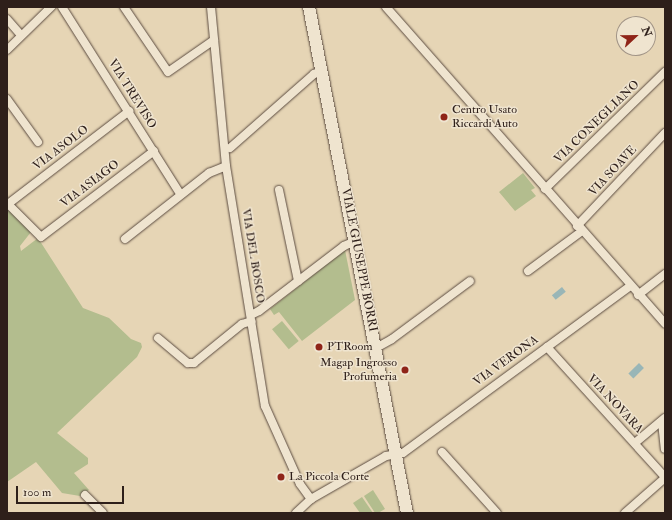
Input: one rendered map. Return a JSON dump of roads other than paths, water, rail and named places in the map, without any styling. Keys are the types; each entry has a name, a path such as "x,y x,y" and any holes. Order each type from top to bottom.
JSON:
{"main road":[{"name":"VIALE GIUSEPPE BORRI","path":"309,8 407,513"}],"street":[{"path":"7,50 51,7"},
{"name":"VIA TREVISO","path":"62,7 181,195"},
{"path":"124,7 168,72 214,40"},
{"name":"VIA DEL BOSCO","path":"211,7 226,166 268,414 302,489 310,499"},
{"path":"386,7 630,286 665,323"},
{"path":"7,19 21,35"},
{"path":"230,148 314,74 322,71"},
{"name":"VIA CONEGLIANO","path":"545,189 665,72"},
{"path":"7,99 38,142"},
{"name":"VIA ASOLO","path":"7,203 129,112"},
{"name":"VIA SOAVE","path":"528,271 580,228 665,133"},
{"name":"VIA ASIAGO","path":"7,203 41,237 154,151"},
{"path":"125,239 210,172 226,166"},
{"path":"279,190 298,281"},
{"path":"158,338 192,364 344,246 355,241"},
{"path":"638,295 658,281 665,274"},
{"path":"376,348 392,339 470,281"},
{"name":"VIA VERONA","path":"396,455 630,286"},
{"name":"VIA NOVARA","path":"547,347 665,478 625,513"},
{"path":"634,442 663,420"},
{"name":"VIA NOVARA","path":"663,420 665,449"},
{"path":"442,452 497,513"},
{"path":"296,513 310,499 386,456 396,455"},
{"path":"85,495 103,513"}],"water":[{"path":"562,287 566,292 556,300 552,295"},
{"path":"639,363 644,368 633,379 628,374"}],"place":[{"name":"Centro Usato Riccardi Auto","path":"444,117"},
{"name":"PTRoom","path":"319,347"},
{"name":"Magap Ingrosso Profumeria","path":"405,370"},
{"name":"La Piccola Corte","path":"281,477"}]}
